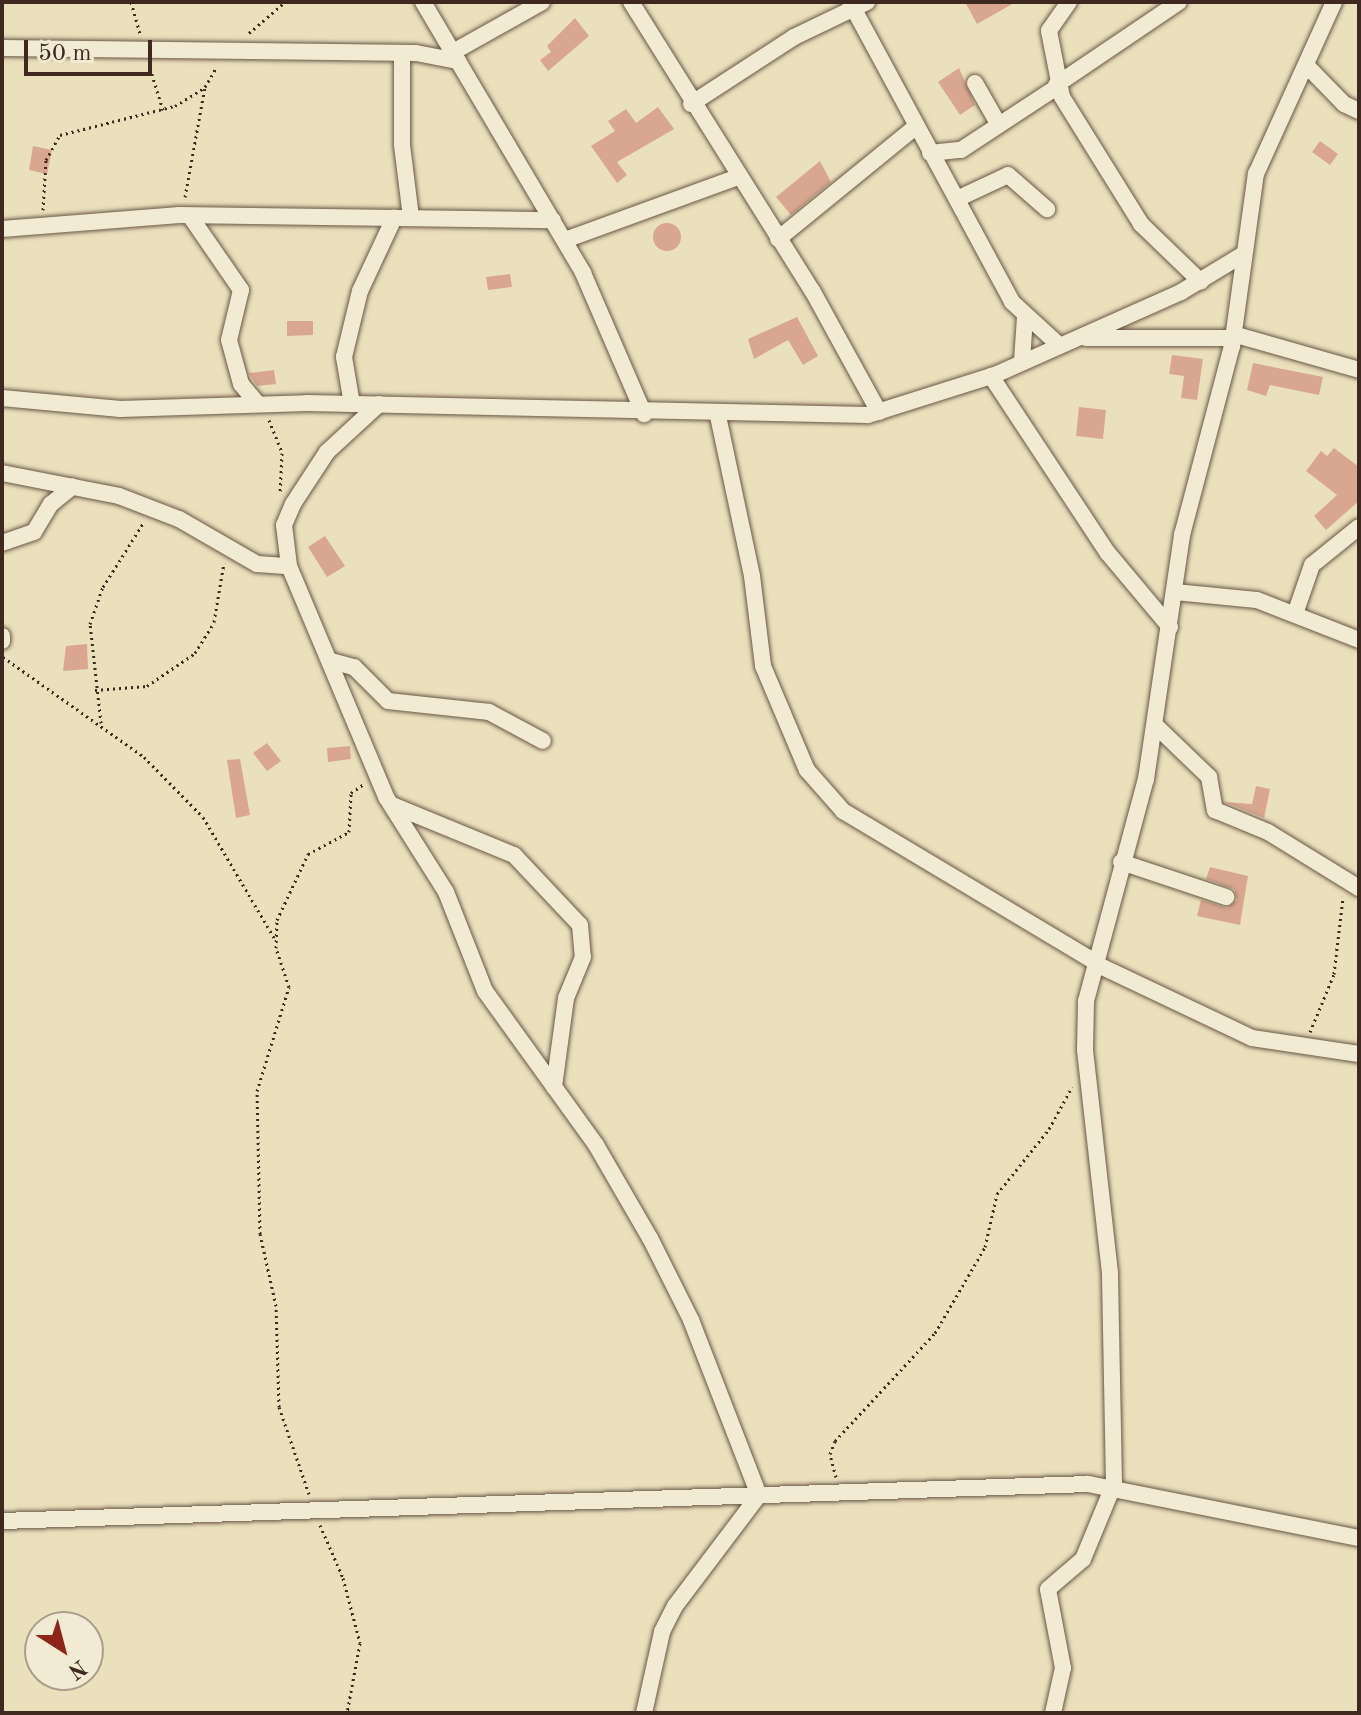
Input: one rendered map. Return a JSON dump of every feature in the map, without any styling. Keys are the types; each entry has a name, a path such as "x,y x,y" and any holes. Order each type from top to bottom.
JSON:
{"street":[{"path":"423,2 565,240 644,414"},
{"path":"2,48 456,56 522,8 542,2"},
{"path":"631,2 691,104 778,239 879,412"},
{"path":"1069,2 1049,31 1057,86 1130,209 1201,282"},
{"path":"930,153 961,150 1179,2"},
{"path":"1053,1713 1063,1668 1048,1589 1083,1559 1114,1484 1110,1273 1086,1055 1094,962 1156,726 1189,498 1233,336 1242,255 1256,174 1308,67 1334,2"},
{"path":"691,104 794,37 857,4 914,128 1025,317 1059,345"},
{"path":"352,404 344,357 360,291 402,217 402,53"},
{"path":"1308,67 1337,98 1359,111"},
{"path":"975,83 999,125"},
{"path":"778,239 914,128"},
{"path":"957,199 1008,175 1047,209"},
{"path":"565,240 738,177"},
{"path":"2,229 185,216 553,220"},
{"path":"185,216 238,281 242,306 229,340 241,384 260,404"},
{"path":"2,398 120,409 379,404 718,416 879,412 991,376 1201,282 1242,255"},
{"path":"1022,361 1025,317"},
{"path":"1078,337 1233,336 1359,370"},
{"path":"991,376 1107,552 1170,627"},
{"path":"379,404 327,452 284,525 289,566 377,776 446,892 485,991 625,1189 657,1251 709,1364 759,1495"},
{"path":"718,416 752,576 763,666 807,770 843,811 1094,962 1252,1038 1359,1054"},
{"path":"2,473 73,486 150,507 271,570 289,566"},
{"path":"2,543 34,532 51,504 73,486"},
{"path":"1295,614 1312,565 1359,527"},
{"path":"1175,592 1224,593 1295,614 1359,640"},
{"path":"331,661 354,667 388,701 489,712 543,741"},
{"path":"1156,726 1209,777 1215,810 1268,832 1352,885"},
{"path":"391,804 514,855 580,925 583,957 566,998 554,1087"},
{"path":"1121,862 1226,897"},
{"path":"2,1521 312,1515 759,1495 845,1495 1114,1484 1187,1506 1359,1538"},
{"path":"644,1713 662,1632 675,1606 759,1495"}],"path":[{"path":"43,225 46,160 60,135 175,106 205,87 228,53 285,2"},
{"path":"185,216 205,87"},
{"path":"260,404 282,453 284,525"},
{"path":"102,725 95,690 90,624 96,601 132,549 150,507"},
{"path":"95,690 147,686 195,653 214,622 227,547"},
{"path":"2,655 102,725 203,817 275,939 289,987 257,1091 260,1234 276,1306 279,1407 310,1496 312,1515 343,1578 360,1643 347,1713"},
{"path":"275,939 277,920 308,854 349,832 351,793 377,776"},
{"path":"1306,1043 1334,974 1352,885"},
{"path":"845,1495 832,1467 835,1441 935,1333 985,1247 997,1194 1049,1129 1086,1055"}],"building":[{"path":"965,2 1016,2 977,24"},
{"path":"575,18 589,36 548,71 540,60 551,52 547,46"},
{"path":"959,68 975,105 960,115 938,82"},
{"path":"658,107 674,129 617,162 627,175 617,183 591,146 615,131 608,121 626,109 636,123"},
{"path":"1320,141 1338,154 1330,165 1312,152"},
{"path":"33,146 52,150 47,174 29,170"},
{"path":"820,161 831,182 791,215 776,197"},
{"path":"667,223 677,227 681,237 677,247 667,251 657,247 653,237 657,227"},
{"path":"510,274 512,287 488,290 486,277"},
{"path":"797,317 818,356 803,365 788,340 754,359 748,339"},
{"path":"287,321 313,321 313,335 287,336"},
{"path":"1172,355 1203,359 1197,400 1181,398 1184,376 1169,374"},
{"path":"1253,363 1323,377 1319,395 1270,385 1266,396 1247,390"},
{"path":"274,370 276,384 257,386 249,373"},
{"path":"1079,407 1106,410 1103,439 1076,436"},
{"path":"1334,448 1359,467 1359,501 1326,530 1314,516 1337,495 1306,471 1321,451 1327,456"},
{"path":"325,536 345,566 327,577 308,547"},
{"path":"87,644 88,669 63,671 66,646"},
{"path":"267,743 281,761 267,771 253,753"},
{"path":"350,746 351,759 328,762 327,748"},
{"path":"240,759 250,815 236,818 227,760"},
{"path":"1256,786 1270,789 1264,818 1225,802 1252,804"},
{"path":"1210,867 1248,876 1240,925 1197,916 1201,900 1227,908 1237,900 1234,889 1206,879"}]}
